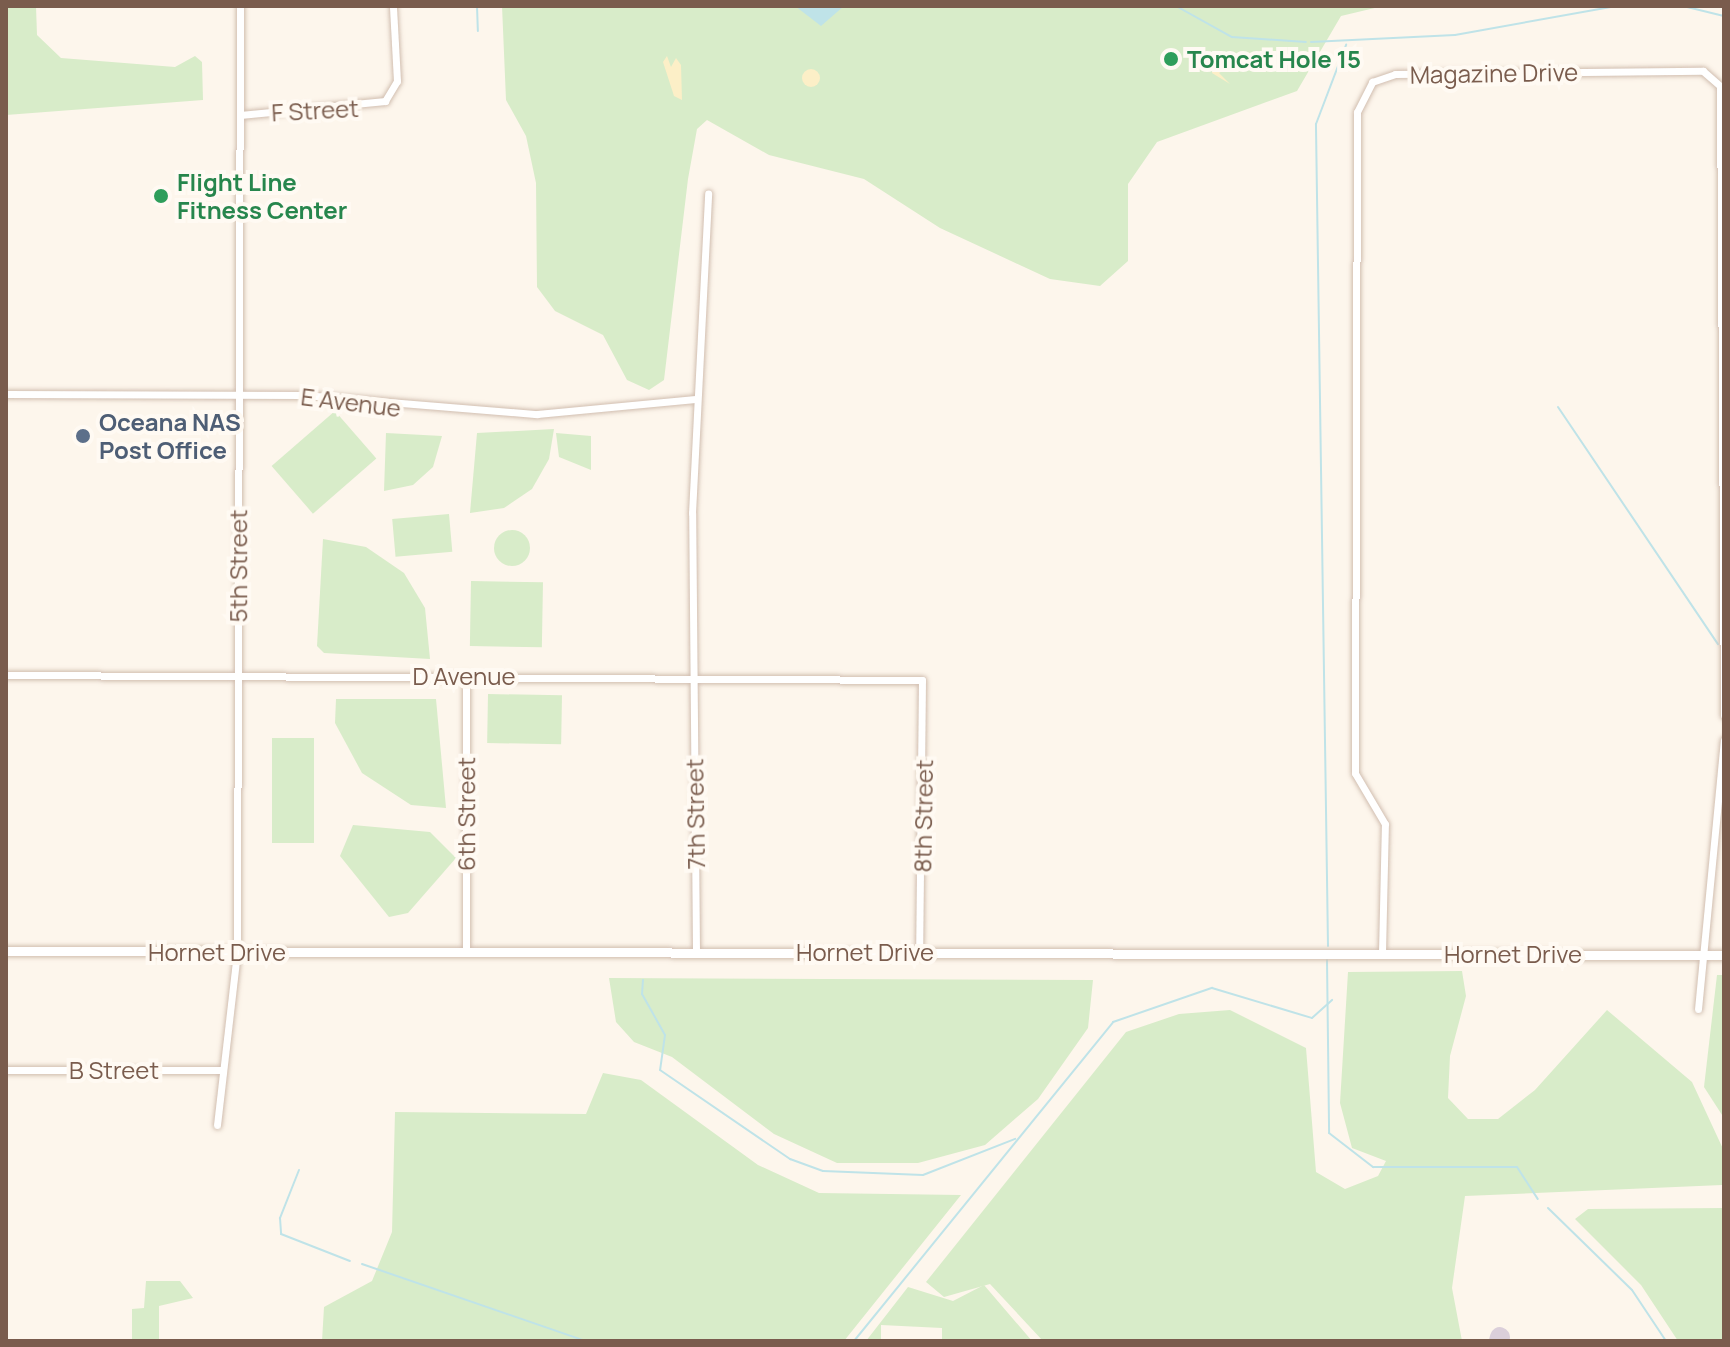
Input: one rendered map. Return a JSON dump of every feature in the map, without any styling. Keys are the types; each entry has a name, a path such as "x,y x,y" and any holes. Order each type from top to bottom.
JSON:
{"main road":[{"name":"Hornet Drive","path":"6,951 1724,955"}],"street":[{"name":"5th Street","path":"217,1125 237,952 240,6"},
{"name":"F Street","path":"240,115 385,101 397,81 393,6"},
{"name":"Magazine Drive","path":"1382,953 1385,824 1355,773 1357,112 1365,88 1395,74 1710,72 1720,86 1724,715"},
{"name":"7th Street","path":"696,951 693,676 695,399 708,193"},
{"name":"E Avenue","path":"6,394 238,395 537,414 695,399"},
{"name":"D Avenue","path":"6,675 693,676 922,680"},
{"name":"6th Street","path":"466,676 466,952"},
{"name":"8th Street","path":"919,953 922,680"},
{"path":"1698,1009 1724,740"},
{"name":"B Street","path":"6,1070 222,1070"}],"green space":[{"path":"6,6 36,6 37,35 61,58 175,67 195,56 202,62 203,100 6,115"},
{"path":"502,6 1383,6 1341,16 1297,91 1157,142 1128,184 1128,261 1100,286 1050,279 940,228 864,179 769,155 707,120 697,129 688,179 664,380 649,390 627,380 603,335 555,311 537,287 536,183 526,136 506,100"},
{"path":"335,411 376,459 313,514 272,466"},
{"path":"554,429 549,459 532,489 504,508 470,513 477,433"},
{"path":"386,433 442,436 433,467 413,485 384,491"},
{"path":"556,433 591,436 591,470 559,457"},
{"path":"449,514 452,552 396,557 392,519"},
{"path":"512,530 525,535 530,548 525,561 512,566 499,561 494,548 499,535"},
{"path":"323,539 366,547 404,573 425,608 430,659 324,653 317,646"},
{"path":"471,581 543,582 542,647 470,646"},
{"path":"488,694 562,695 561,744 487,743"},
{"path":"336,699 436,699 446,808 411,805 362,773 335,723"},
{"path":"272,738 314,738 314,843 272,843"},
{"path":"353,825 430,832 456,858 408,913 389,917 340,856"},
{"path":"1462,971 1466,996 1450,1056 1448,1098 1468,1119 1498,1119 1535,1090 1607,1010 1692,1082 1724,1151 1722,1185 1465,1196 1452,1288 1462,1341 1043,1341 990,1284 944,1297 926,1282 1126,1032 1179,1014 1230,1010 1306,1048 1316,1172 1345,1189 1378,1176 1386,1161 1352,1148 1340,1103 1348,972"},
{"path":"1717,975 1724,975 1724,1118 1704,1087"},
{"path":"609,978 1093,980 1088,1028 1038,1099 985,1145 918,1163 837,1163 774,1134 672,1057 634,1042 616,1022"},
{"path":"603,1073 641,1080 758,1165 819,1193 961,1195 844,1341 322,1341 324,1307 372,1281 392,1232 395,1112 586,1114"},
{"path":"1724,1208 1724,1341 1678,1341 1641,1285 1575,1219 1588,1209"},
{"path":"146,1281 180,1281 193,1298 159,1306 159,1341 132,1341 132,1309 144,1308"},
{"path":"984,1285 1032,1341 942,1341 942,1328 881,1325 881,1341 866,1341 908,1287 953,1301"}],"sand":[{"path":"667,56 671,67 676,58 681,65 682,100 674,96 663,62"},
{"path":"1214,62 1227,68 1219,73 1230,84 1212,73"},
{"path":"811,69 820,78 811,87 802,78"}],"water":[{"path":"795,6 844,6 821,26"}],"waterway":[{"path":"477,6 478,31"},
{"path":"1176,6 1232,37 1306,42"},
{"path":"1311,42 1455,35 1616,6"},
{"path":"1683,6 1724,16"},
{"path":"1328,946 1316,124 1346,45"},
{"path":"1558,407 1718,644"},
{"path":"1327,960 1329,1133 1373,1167 1517,1167 1538,1199"},
{"path":"643,980 642,994 665,1035 660,1070 790,1159 823,1171 923,1175 1015,1139"},
{"path":"854,1341 1113,1022 1212,988 1312,1018 1332,1000"},
{"path":"299,1170 280,1218 281,1234 350,1261"},
{"path":"1548,1208 1632,1290 1666,1341"},
{"path":"362,1264 585,1341"}],"taxiway":[{"path":"1499,1341 1500,1337"}],"place":[{"name":"Tomcat Hole 15","path":"1171,59"},
{"name":"Flight Line Fitness Center","path":"161,196"},
{"name":"Oceana NAS Post Office","path":"83,436"}]}
